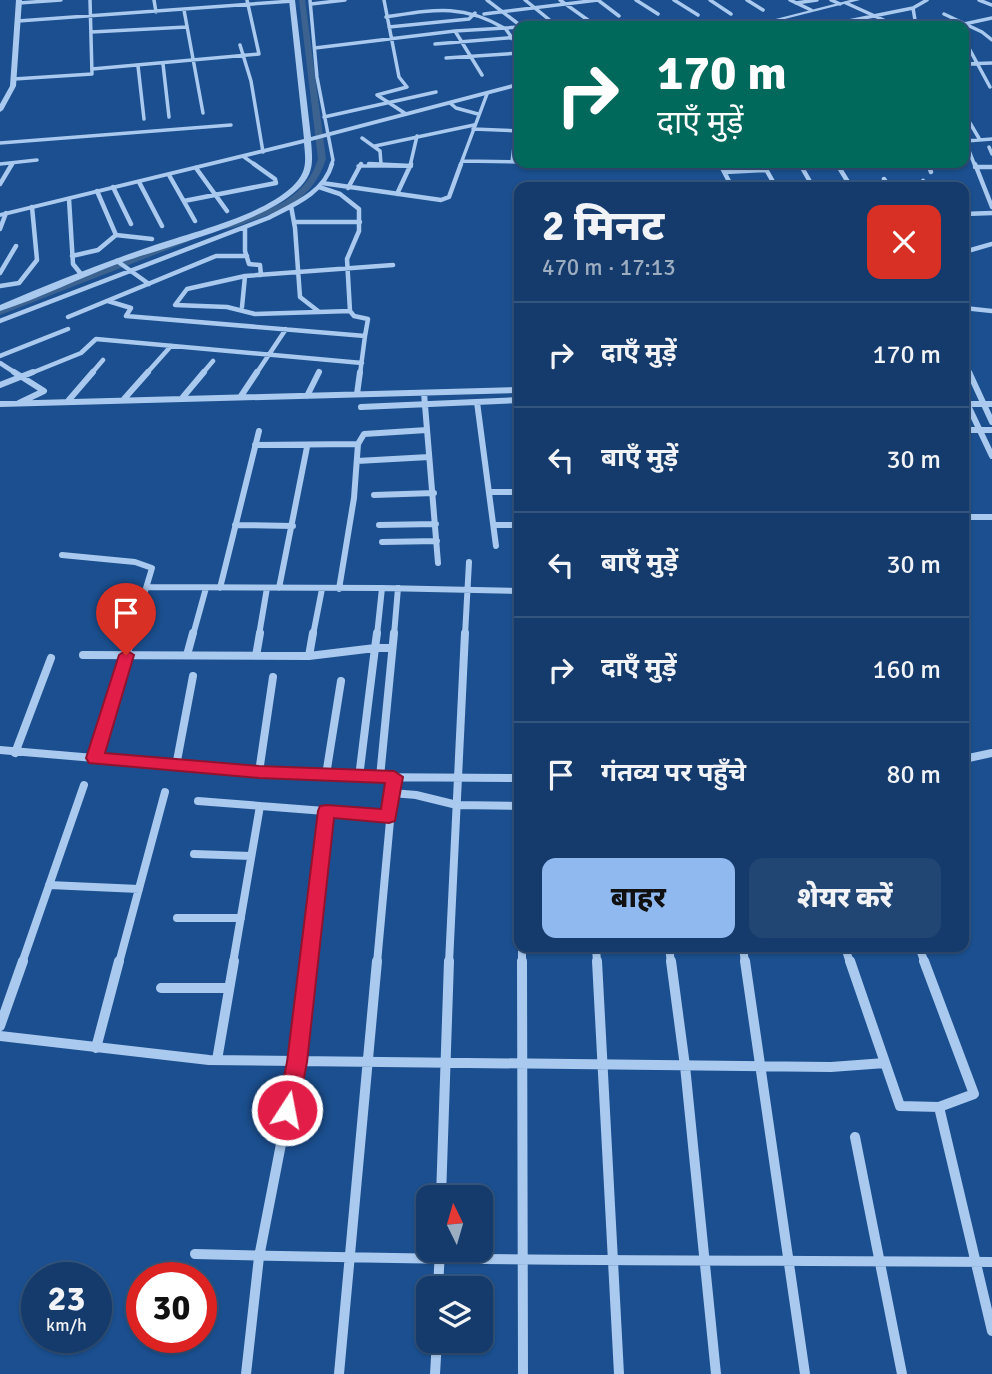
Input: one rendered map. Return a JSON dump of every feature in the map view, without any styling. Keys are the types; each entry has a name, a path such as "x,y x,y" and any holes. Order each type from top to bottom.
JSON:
{"street":[{"path":"0,110 13,86 19,1 61,0"},
{"path":"14,79 92,74 90,0"},
{"path":"154,0 156,12"},
{"path":"0,321 245,227 290,206 328,178 332,160 324,135 311,2 345,0"},
{"path":"384,0 399,75 407,88 377,95 406,114"},
{"path":"487,0 514,21"},
{"path":"524,0 552,21"},
{"path":"560,0 589,21"},
{"path":"386,16 457,7 483,14 598,0 620,16"},
{"path":"636,0 658,14"},
{"path":"674,0 698,15"},
{"path":"710,0 731,14"},
{"path":"747,0 763,10"},
{"path":"790,0 811,10"},
{"path":"795,3 817,0"},
{"path":"831,0 885,21"},
{"path":"771,21 857,0"},
{"path":"847,21 913,8 927,0"},
{"path":"979,0 992,5"},
{"path":"0,308 81,274 120,263 272,203 291,191 304,178 310,166 292,1 248,2 184,10 18,21"},
{"path":"92,69 259,54 248,2"},
{"path":"913,8 915,21"},
{"path":"184,10 203,113"},
{"path":"389,27 469,19 475,13"},
{"path":"483,14 505,28 514,41"},
{"path":"944,14 959,21"},
{"path":"969,23 992,18"},
{"path":"969,26 992,40"},
{"path":"91,33 187,27"},
{"path":"316,48 455,31 514,27"},
{"path":"455,31 482,75"},
{"path":"435,44 512,38"},
{"path":"240,45 251,81 263,152"},
{"path":"969,49 990,87"},
{"path":"446,58 514,52"},
{"path":"969,64 992,63"},
{"path":"163,64 169,117"},
{"path":"138,66 144,119"},
{"path":"0,229 3,214 244,157 406,114 453,105 514,86"},
{"path":"324,117 436,92"},
{"path":"320,185 441,200 449,197 487,94"},
{"path":"453,105 478,114"},
{"path":"970,124 971,140 992,139"},
{"path":"0,143 231,125"},
{"path":"375,146 473,127 514,131"},
{"path":"397,194 411,166 417,136"},
{"path":"362,138 381,153 381,164"},
{"path":"989,148 992,154"},
{"path":"463,161 512,162 514,152"},
{"path":"969,154 977,167 992,207"},
{"path":"184,201 277,181 244,157"},
{"path":"0,164 37,160"},
{"path":"0,184 13,163"},
{"path":"348,188 358,166 411,166"},
{"path":"977,167 989,167"},
{"path":"196,168 227,211"},
{"path":"722,168 729,182"},
{"path":"802,168 810,182"},
{"path":"930,168 932,173"},
{"path":"724,172 766,170 773,182"},
{"path":"169,175 195,221"},
{"path":"139,182 162,226"},
{"path":"320,185 340,194 359,209 359,222 346,268 350,310 354,316 368,319 358,394"},
{"path":"113,187 131,225"},
{"path":"97,191 116,235"},
{"path":"69,199 73,264 81,274"},
{"path":"290,206 295,222 296,272 300,297 318,312"},
{"path":"0,286 19,284 37,260 32,207"},
{"path":"969,214 992,213"},
{"path":"295,222 359,222"},
{"path":"245,227 249,264 260,265 261,275"},
{"path":"72,256 98,250 116,235 152,239"},
{"path":"969,251 992,244"},
{"path":"0,273 16,246"},
{"path":"68,317 216,256 247,256"},
{"path":"120,263 134,270 149,284"},
{"path":"350,310 255,314 242,307 175,305 187,289 245,276 393,265"},
{"path":"242,307 245,276"},
{"path":"108,301 131,308 126,316 365,336"},
{"path":"969,309 992,311"},
{"path":"0,356 68,329"},
{"path":"241,396 286,329"},
{"path":"0,385 81,353 96,339 362,363"},
{"path":"124,399 171,346"},
{"path":"68,401 103,360"},
{"path":"183,397 213,361"},
{"path":"0,363 44,391 15,404"},
{"path":"307,396 319,372"},
{"path":"969,372 992,422"},
{"path":"361,407 514,391"},
{"path":"0,404 358,394 477,402 514,400"},
{"path":"425,398 438,564"},
{"path":"477,402 496,546"},
{"path":"969,404 992,404"},
{"path":"969,406 992,456"},
{"path":"339,589 354,498 358,444 364,434 427,429"},
{"path":"969,429 992,430"},
{"path":"220,588 259,431"},
{"path":"255,445 307,447 358,444"},
{"path":"279,588 307,447"},
{"path":"357,461 429,457"},
{"path":"490,492 514,492"},
{"path":"374,495 434,493"},
{"path":"969,517 992,517"},
{"path":"379,525 436,524"},
{"path":"235,525 293,526"},
{"path":"494,525 514,525"},
{"path":"382,542 437,541"},
{"path":"62,555 146,564 152,568 95,758"},
{"path":"441,1185 444,1064 469,562"},
{"path":"148,587 382,587 514,591"},
{"path":"359,777 382,587"},
{"path":"187,655 206,588"},
{"path":"256,656 267,588"},
{"path":"380,777 398,588"},
{"path":"309,656 322,589"},
{"path":"83,654 309,656 392,648"},
{"path":"15,753 51,658"},
{"path":"176,766 193,676"},
{"path":"259,772 273,677"},
{"path":"326,775 341,681"},
{"path":"0,750 259,772 359,777 514,778"},
{"path":"969,758 992,753"},
{"path":"339,1374 394,777"},
{"path":"0,1026 85,785"},
{"path":"96,1048 165,792"},
{"path":"392,793 416,795 457,805 514,806"},
{"path":"198,801 389,816"},
{"path":"217,1060 260,806"},
{"path":"246,1374 259,1257 297,1062 327,811"},
{"path":"194,854 251,856"},
{"path":"49,886 139,889"},
{"path":"177,918 241,918"},
{"path":"522,952 523,1374"},
{"path":"596,952 619,1374"},
{"path":"670,952 685,1066 716,1374"},
{"path":"744,952 804,1374"},
{"path":"847,952 900,1106 939,1107 974,1094 921,952"},
{"path":"161,988 229,988"},
{"path":"0,1036 217,1060 831,1067 885,1063"},
{"path":"939,1107 992,1331"},
{"path":"855,1137 902,1374"},
{"path":"195,1254 349,1258 416,1256"},
{"path":"494,1257 992,1262"},
{"path":"436,1374 437,1353"}],"waterway":[{"path":"226,227 285,205 309,186 317,174 322,159 302,0"},
{"path":"0,312 186,241"}],"route":[{"path":"126,655 95,758 259,772 394,777 389,816 327,811 297,1062 287,1110"}]}
